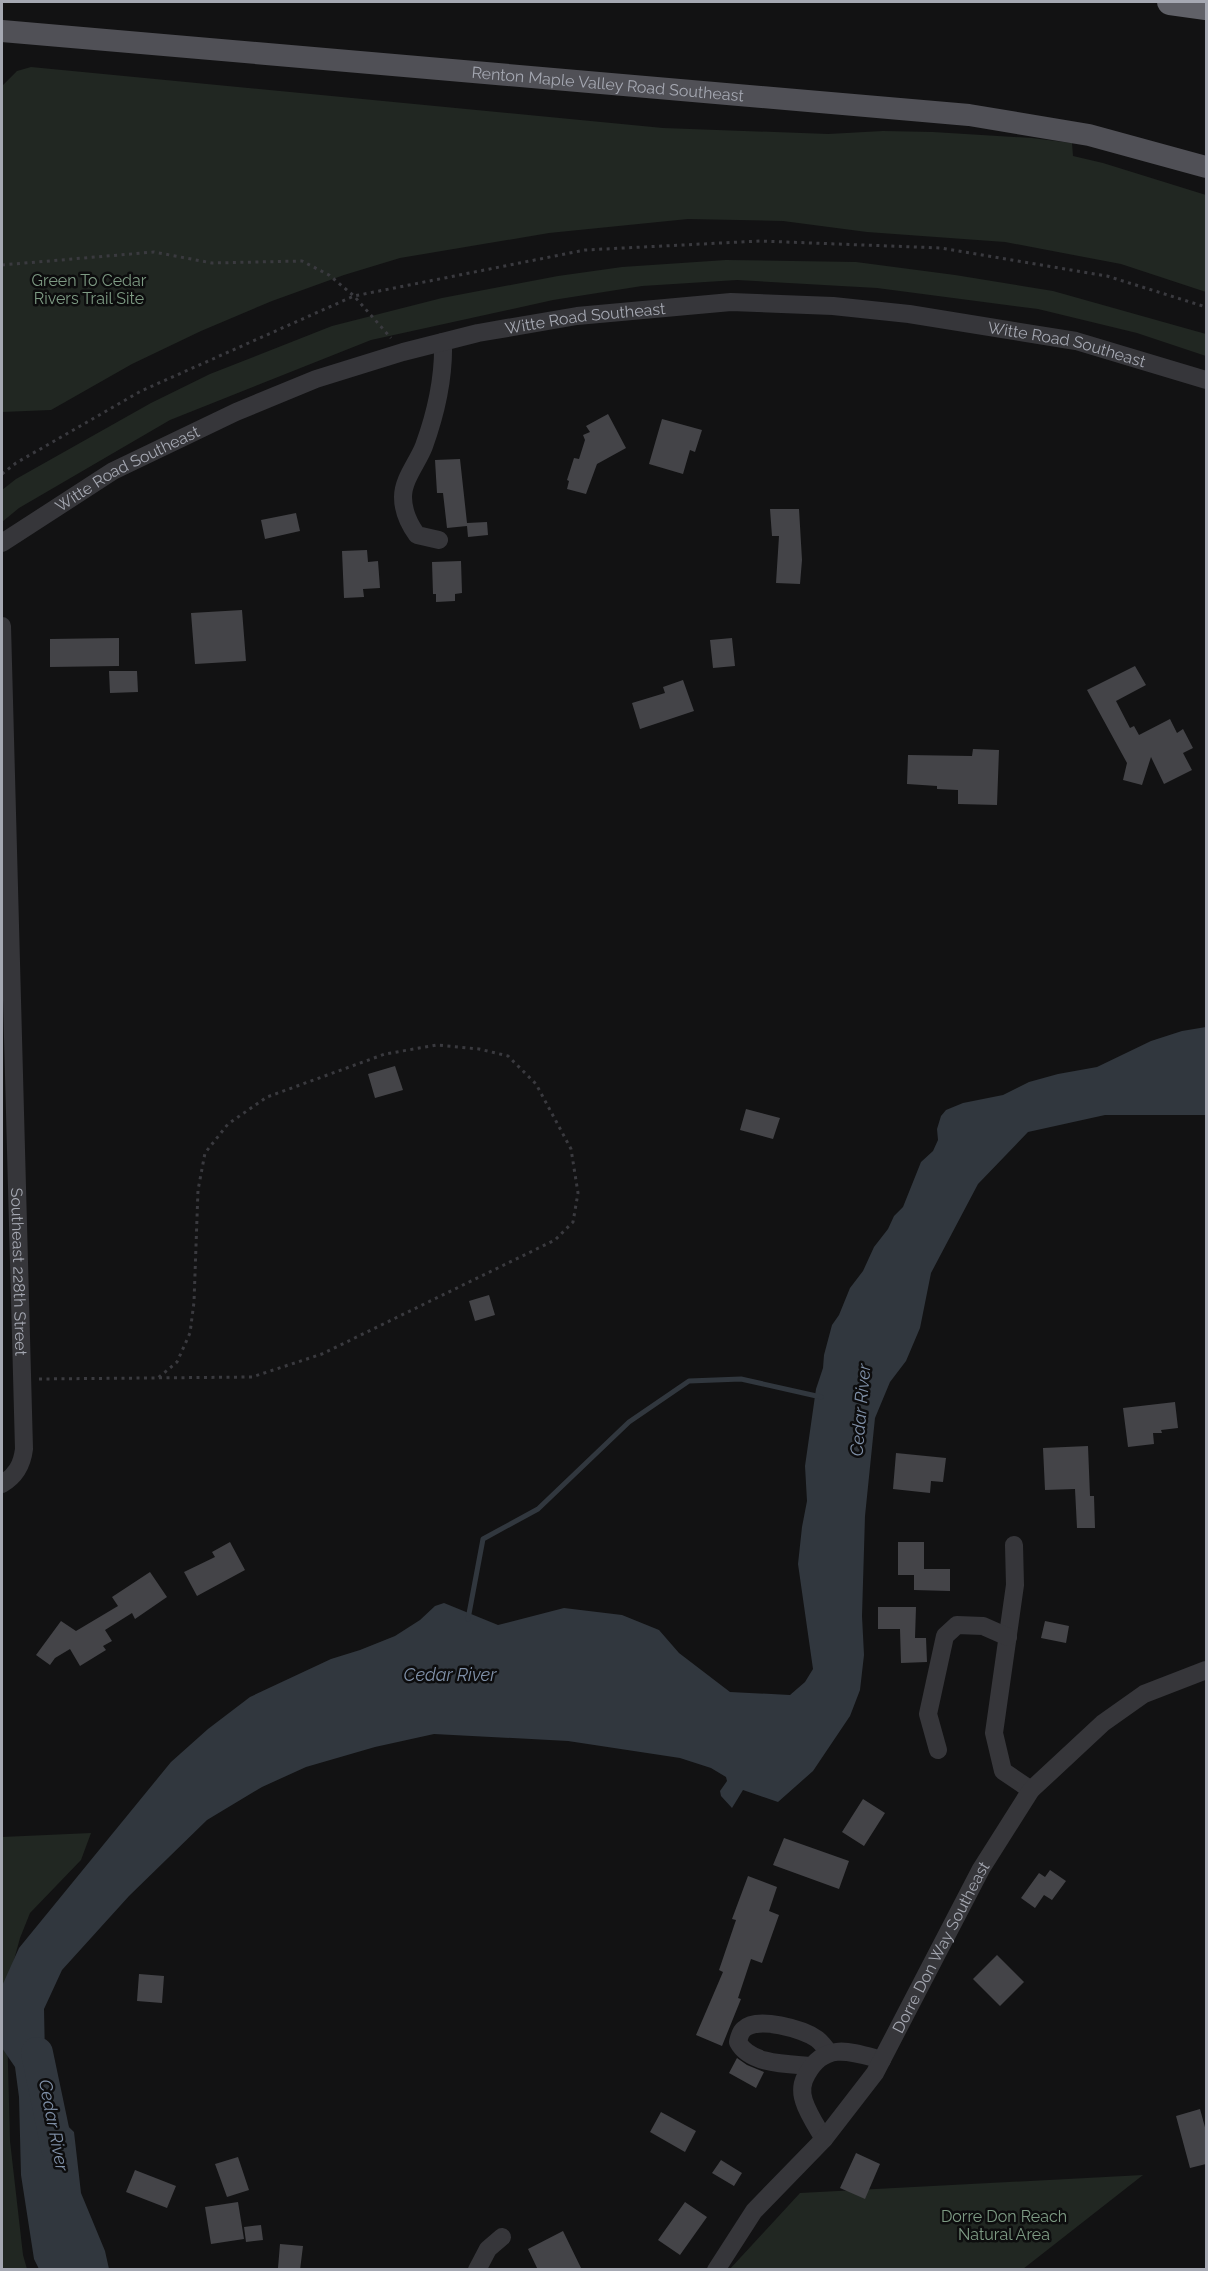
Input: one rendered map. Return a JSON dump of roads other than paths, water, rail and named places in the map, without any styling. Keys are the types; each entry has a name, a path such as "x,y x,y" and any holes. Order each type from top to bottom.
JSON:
{"highway":[{"path":"1170,2 1206,7"}],"main road":[{"name":"Renton Maple Valley Road Southeast","path":"2,31 969,115 1089,135 1206,167"}],"street":[{"name":"Witte Road Southeast","path":"2,543 113,471 236,412 316,379 403,352 478,333 599,314 731,302 832,306 909,314 1076,341 1206,380"},
{"path":"440,540 417,536 408,523 403,495 409,476 424,448 432,421 441,381 443,342"},
{"name":"Southeast 228th Street","path":"2,626 23,1458 19,1468 9,1480 2,1484"},
{"path":"1014,1545 1015,1585 994,1733 1002,1771 1031,1790"},
{"path":"938,1750 928,1714 945,1636 957,1625 982,1626 1008,1637"},
{"name":"Dorre Don Way Southeast","path":"716,2270 754,2211 824,2139 875,2073 981,1869 1031,1790 1103,1723 1143,1694 1206,1670"},
{"path":"811,2066 785,2064 749,2054 738,2042 740,2035 744,2028 752,2025 777,2025 793,2028 815,2037 829,2053"},
{"path":"824,2139 804,2102 803,2081 811,2066 822,2055 844,2051 882,2060"},
{"path":"477,2270 488,2249 502,2236"}],"water":[{"name":"Cedar River","path":"1206,1027 1206,1115 1105,1115 1028,1132 978,1184 931,1273 920,1328 906,1361 890,1382 875,1418 865,1516 862,1616 864,1655 860,1690 850,1716 813,1771 778,1802 743,1790 732,1808 721,1796 720,1791 727,1781 726,1777 711,1768 680,1758 568,1741 434,1734 375,1747 306,1767 262,1787 207,1820 129,1896 62,1970 44,2009 46,2105 74,2132 81,2193 105,2251 109,2269 39,2269 34,2259 21,2175 19,2097 15,2067 2,2048 2,1986 19,1948 171,1762 208,1729 250,1697 331,1659 395,1636 420,1620 435,1606 444,1603 498,1625 564,1608 622,1615 659,1630 679,1653 730,1692 790,1695 805,1682 813,1669 798,1564 807,1501 805,1466 816,1389 823,1368 824,1355 832,1325 839,1315 850,1288 863,1271 874,1247 888,1229 894,1216 903,1207 921,1162 933,1151 938,1140 937,1129 941,1116 946,1110 963,1103 1003,1095 1029,1082 1058,1074 1097,1067 1151,1041 1182,1031"}],"waterway":[{"path":"468,1619 483,1539 538,1509 629,1422 689,1381 741,1379 821,1397"},
{"name":"Cedar River","path":"37,2053 57,2148"}],"park label":[{"name":"Green To Cedar Rivers Trail Site","path":"89,289"},
{"name":"Dorre Don Reach Natural Area","path":"1004,2225"}]}
